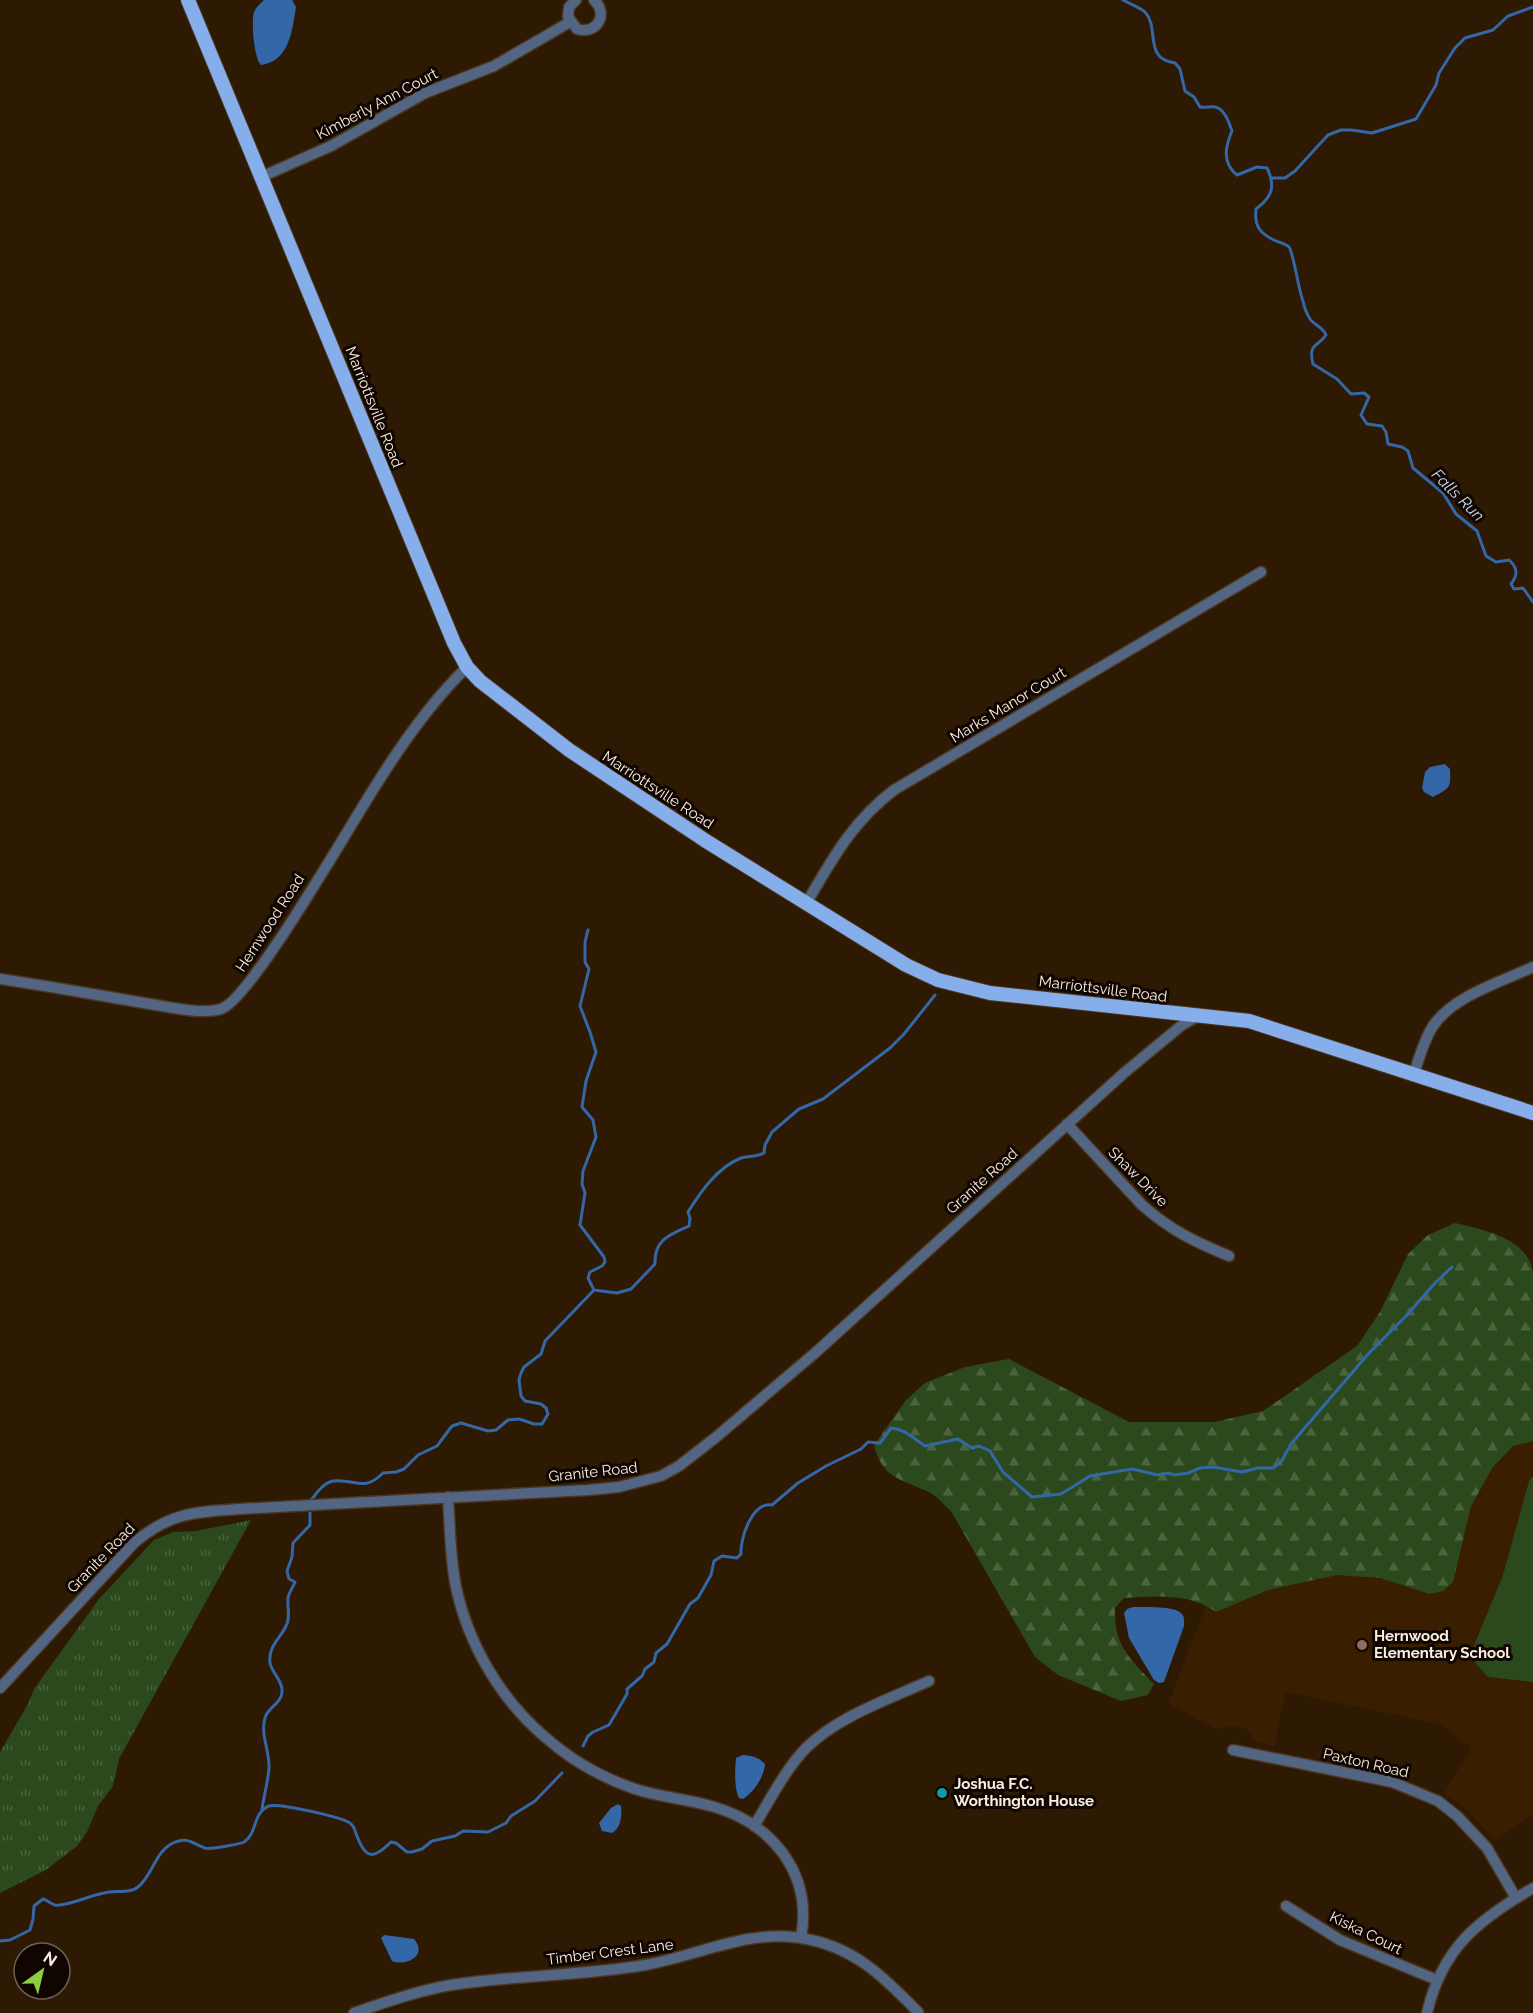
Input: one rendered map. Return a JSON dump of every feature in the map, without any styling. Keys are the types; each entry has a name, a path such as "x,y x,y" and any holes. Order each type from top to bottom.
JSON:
{"main road":[{"name":"Marriottsville Road","path":"188,0 458,652 467,667 490,690 569,750 706,841 807,902 906,966 944,982 990,993 1250,1021 1533,1113"}],"street":[{"path":"576,0 569,7 568,12 570,22 581,30 595,27 601,15 599,6 594,0"},
{"name":"Kimberly Ann Court","path":"261,177 331,146 424,93 494,66 570,22"},
{"name":"Marks Manor Court","path":"807,902 844,840 875,804 894,790 1261,572"},
{"name":"Hernwood Road","path":"0,979 162,1006 199,1010 223,1008 234,1000 245,987 276,944 396,755 450,683 467,667"},
{"path":"1414,1074 1426,1039 1443,1013 1468,997 1533,967"},
{"name":"Granite Road","path":"0,1688 134,1543 151,1528 167,1521 205,1511 619,1487 661,1476 679,1466 780,1383 1067,1124 1182,1024 1198,1016"},
{"name":"Shaw Drive","path":"1067,1124 1155,1217 1183,1236 1229,1256"},
{"path":"448,1497 452,1562 456,1588 464,1614 485,1664 522,1715 562,1751 608,1778 658,1795 709,1805 735,1815 754,1826 780,1848 797,1879 804,1909 801,1938"},
{"path":"754,1826 788,1771 813,1742 847,1719 928,1681"},
{"name":"Paxton Road","path":"1233,1750 1392,1782 1437,1801 1457,1816 1487,1848 1516,1898"},
{"path":"1427,2013 1437,1980 1448,1960 1464,1939 1492,1913 1533,1888"},
{"name":"Kiska Court","path":"1286,1906 1340,1940 1437,1980"},
{"name":"Timber Crest Lane","path":"354,2013 392,2000 449,1986 642,1966 690,1956 741,1940 781,1936 801,1938 842,1949 861,1959 918,2012"}],"shaded area":[{"name":"Hernwood Elementary School","path":"1533,1420 1533,1814 1495,1841 1465,1808 1444,1793 1471,1748 1440,1724 1285,1692 1274,1747 1257,1742 1241,1726 1225,1726 1219,1730 1168,1704 1209,1598"}],"green space":[{"path":"1455,1223 1502,1237 1522,1250 1529,1259 1533,1271 1533,1441 1513,1446 1493,1467 1471,1506 1453,1582 1443,1591 1430,1594 1380,1578 1337,1575 1268,1590 1216,1612 1195,1602 1172,1597 1124,1598 1115,1608 1117,1633 1125,1651 1154,1684 1148,1695 1121,1701 1058,1675 1035,1657 951,1511 932,1494 894,1476 882,1465 878,1456 874,1445 906,1400 925,1383 965,1367 1009,1359 1129,1422 1214,1422 1263,1411 1357,1346 1380,1312 1408,1254 1428,1235"},
{"path":"1533,1476 1533,1682 1488,1677 1471,1655 1503,1575 1529,1481"},
{"path":"251,1520 119,1759 113,1786 98,1806 87,1832 77,1846 46,1870 0,1893 0,1752 28,1704 34,1689 99,1599 154,1540 173,1532 196,1531"}],"water":[{"path":"264,0 292,0 296,7 291,34 284,51 271,62 261,65 255,48 253,23 254,12"},
{"path":"1445,764 1450,769 1450,784 1433,797 1424,792 1422,788 1425,772 1430,767"},
{"path":"1133,1607 1173,1609 1183,1616 1184,1626 1164,1682 1159,1683 1154,1680 1129,1638 1124,1613"},
{"path":"743,1755 755,1757 765,1764 758,1784 743,1799 737,1794 735,1773 736,1758"},
{"path":"618,1804 621,1806 621,1814 617,1828 612,1833 602,1831 599,1823 611,1808"},
{"path":"384,1935 414,1939 419,1950 417,1955 409,1961 392,1961 381,1938"}],"waterway":[{"name":"Falls Run","path":"1123,0 1145,12 1152,26 1155,49 1159,56 1175,63 1180,69 1185,91 1194,97 1200,107 1215,107 1224,113 1232,131 1226,154 1232,170 1237,175 1257,167 1267,168 1272,186 1269,196 1256,209 1257,225 1266,235 1289,247 1306,310 1310,319 1326,335 1313,349 1313,364 1337,379 1351,394 1364,393 1369,397 1361,415 1367,424 1382,426 1386,432 1388,444 1408,451 1413,468 1443,493 1456,514 1477,531 1486,556 1496,562 1509,560 1512,563 1516,572 1511,584 1514,589 1523,588 1533,602"},
{"path":"1271,178 1285,178 1295,171 1328,135 1341,130 1372,133 1416,119 1436,85 1439,73 1455,48 1465,38 1493,30 1508,16 1533,7"},
{"path":"588,930 585,942 585,962 589,969 580,1006 596,1052 586,1081 582,1107 593,1120 596,1137 583,1171 582,1184 585,1193 580,1225 604,1257 605,1262 602,1266 590,1272 588,1278 594,1290"},
{"path":"311,1500 329,1482 364,1484 383,1473 404,1469 418,1455 437,1446 452,1426 461,1423 488,1431 496,1430 508,1420 519,1419 542,1424 548,1414 546,1408 541,1404 525,1401 521,1396 519,1380 524,1367 541,1354 545,1341 594,1290 617,1293 631,1289 655,1264 657,1249 664,1239 689,1226 688,1212 704,1188 725,1167 741,1158 764,1153 765,1145 772,1132 799,1109 823,1099 890,1048 935,995"},
{"path":"583,1746 588,1736 609,1725 627,1694 627,1689 642,1676 645,1669 654,1662 656,1653 667,1644 690,1604 698,1598 711,1575 714,1561 722,1556 737,1558 741,1554 745,1531 753,1515 765,1505 772,1505 798,1483 861,1449 868,1442 880,1443 891,1428 905,1432 925,1446 958,1439 972,1448 979,1446 990,1451 1003,1472 1032,1497 1061,1494 1090,1476 1132,1469 1158,1475 1168,1473 1175,1475 1213,1467 1242,1472 1258,1468 1273,1468 1281,1462 1291,1444 1369,1353 1452,1267"},
{"path":"262,1809 269,1768 264,1737 265,1718 279,1700 282,1692 281,1684 271,1667 270,1657 288,1619 288,1597 295,1582 289,1579 287,1571 292,1557 293,1543 310,1525 310,1513"},
{"path":"0,1941 10,1940 30,1930 34,1906 43,1899 60,1905 104,1893 135,1889 147,1877 161,1853 177,1841 186,1840 205,1848 244,1842 251,1834 260,1813 269,1806 324,1814 346,1821 353,1827 360,1844 367,1853 380,1852 391,1842 396,1843 407,1852 412,1852 422,1849 432,1841 455,1836 463,1831 488,1832 506,1823 511,1816 535,1801 562,1773"}],"place":[{"name":"Hernwood Elementary School","path":"1362,1645"},
{"name":"Joshua F.C. Worthington House","path":"942,1793"}]}
